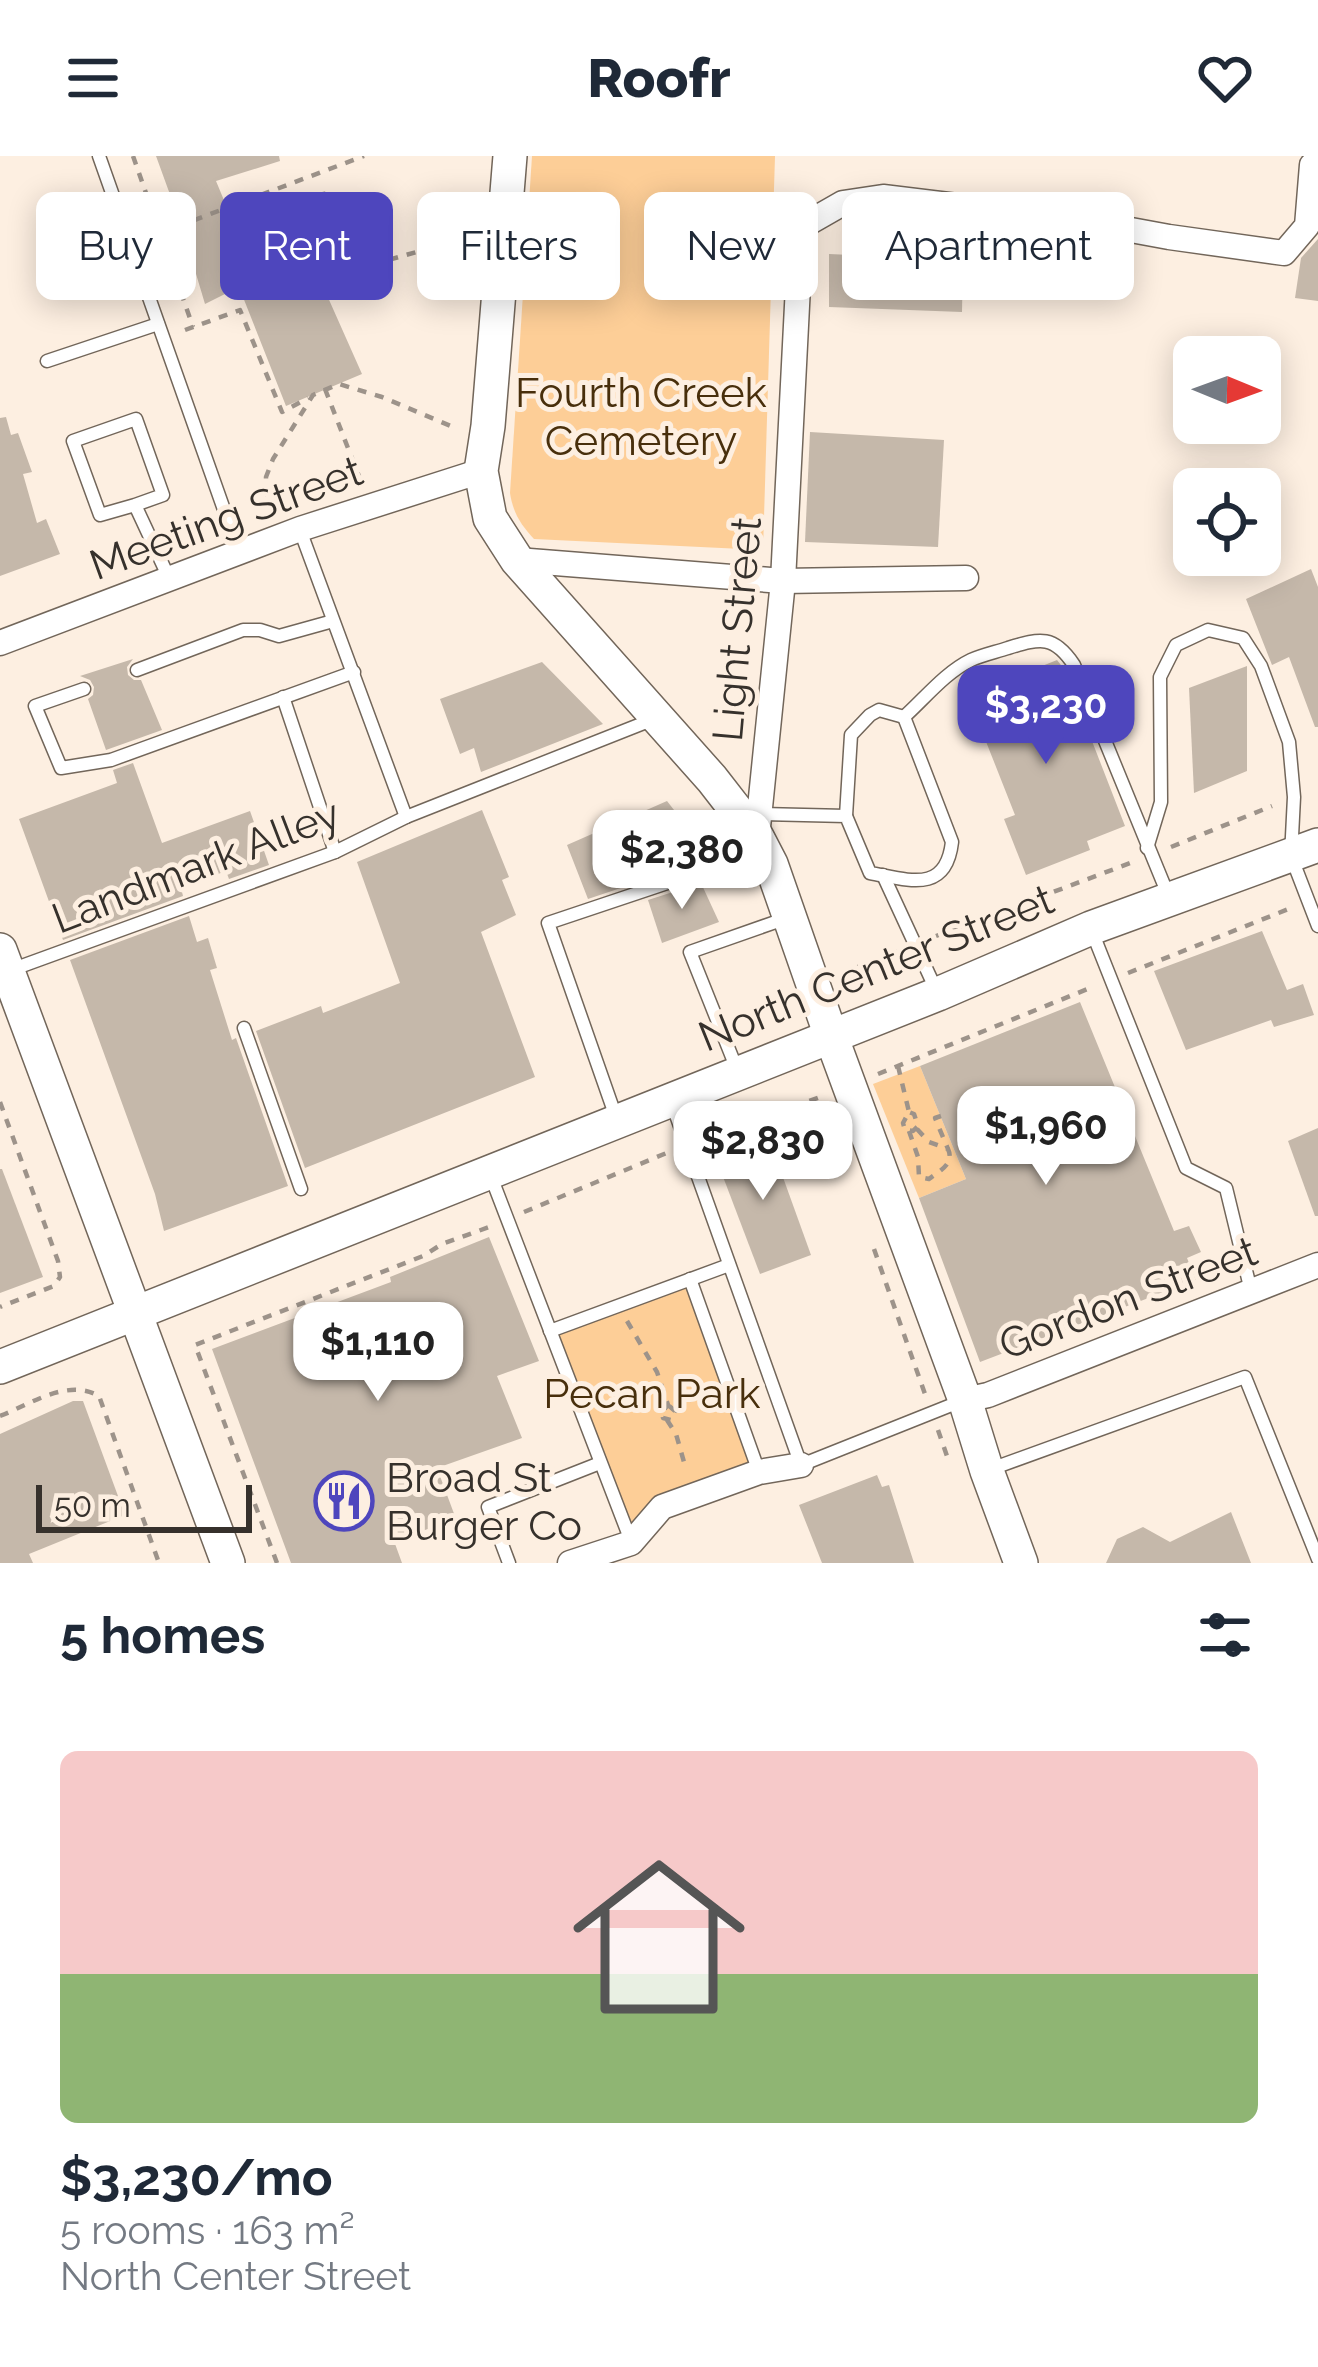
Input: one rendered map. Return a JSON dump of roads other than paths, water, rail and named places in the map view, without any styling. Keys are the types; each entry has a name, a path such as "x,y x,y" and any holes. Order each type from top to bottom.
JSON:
{"main road":[{"path":"510,156 483,456 490,518 517,560 760,834 1021,1563"},
{"name":"North Center Street","path":"0,1367 938,994 1091,928 1305,850"},
{"path":"4,961 228,1563"}],"street":[{"name":"Light Street","path":"760,834 783,581 801,227 843,203 883,197 1082,220 1284,254 1306,226 1312,164"},
{"name":"Meeting Street","path":"0,643 370,506 483,456"},
{"path":"517,560 783,581 966,578"},
{"name":"Gordon Street","path":"965,1400 1318,1265"},
{"path":"570,1563 631,1543 674,1503 759,1472 801,1465"}],"lane":[{"path":"99,156 239,552"},
{"path":"47,361 160,331"},
{"path":"136,419 163,495 135,505 100,514 73,441 136,419"},
{"path":"135,505 170,578"},
{"name":"Landmark Alley","path":"291,532 354,672 406,817"},
{"path":"137,670 243,630 279,636 333,621"},
{"path":"1149,852 1161,802 1160,677 1176,644 1208,629 1243,638 1261,666 1289,742 1294,797 1318,926"},
{"path":"904,717 970,660 1032,640 1061,646 1074,664 1169,899"},
{"path":"84,689 35,706 62,768 111,760 354,672"},
{"path":"283,697 335,852"},
{"path":"879,710 904,717 952,842 950,862 938,875 916,881 870,873 846,816 850,735 879,710"},
{"name":"Landmark Alley","path":"4,961 335,852 406,817 655,718"},
{"path":"617,1121 548,923 760,834 846,816"},
{"path":"883,875 938,994"},
{"path":"738,1073 690,952 790,917"},
{"path":"1091,928 1186,1168 1226,1188 1251,1291"},
{"path":"244,1028 302,1189"},
{"path":"670,1100 801,1465 965,1400"},
{"path":"489,1173 631,1543"},
{"path":"550,1331 729,1265"},
{"path":"690,1280 759,1472"},
{"path":"987,1471 1245,1377 1318,1559"},
{"path":"509,1563 488,1507 600,1463"}],"place":[{"name":"Broad St Burger Co","path":"344,1501"}],"park label":[{"name":"Fourth Creek Cemetery","path":"641,416"},
{"name":"Pecan Park","path":"652,1393"}]}
